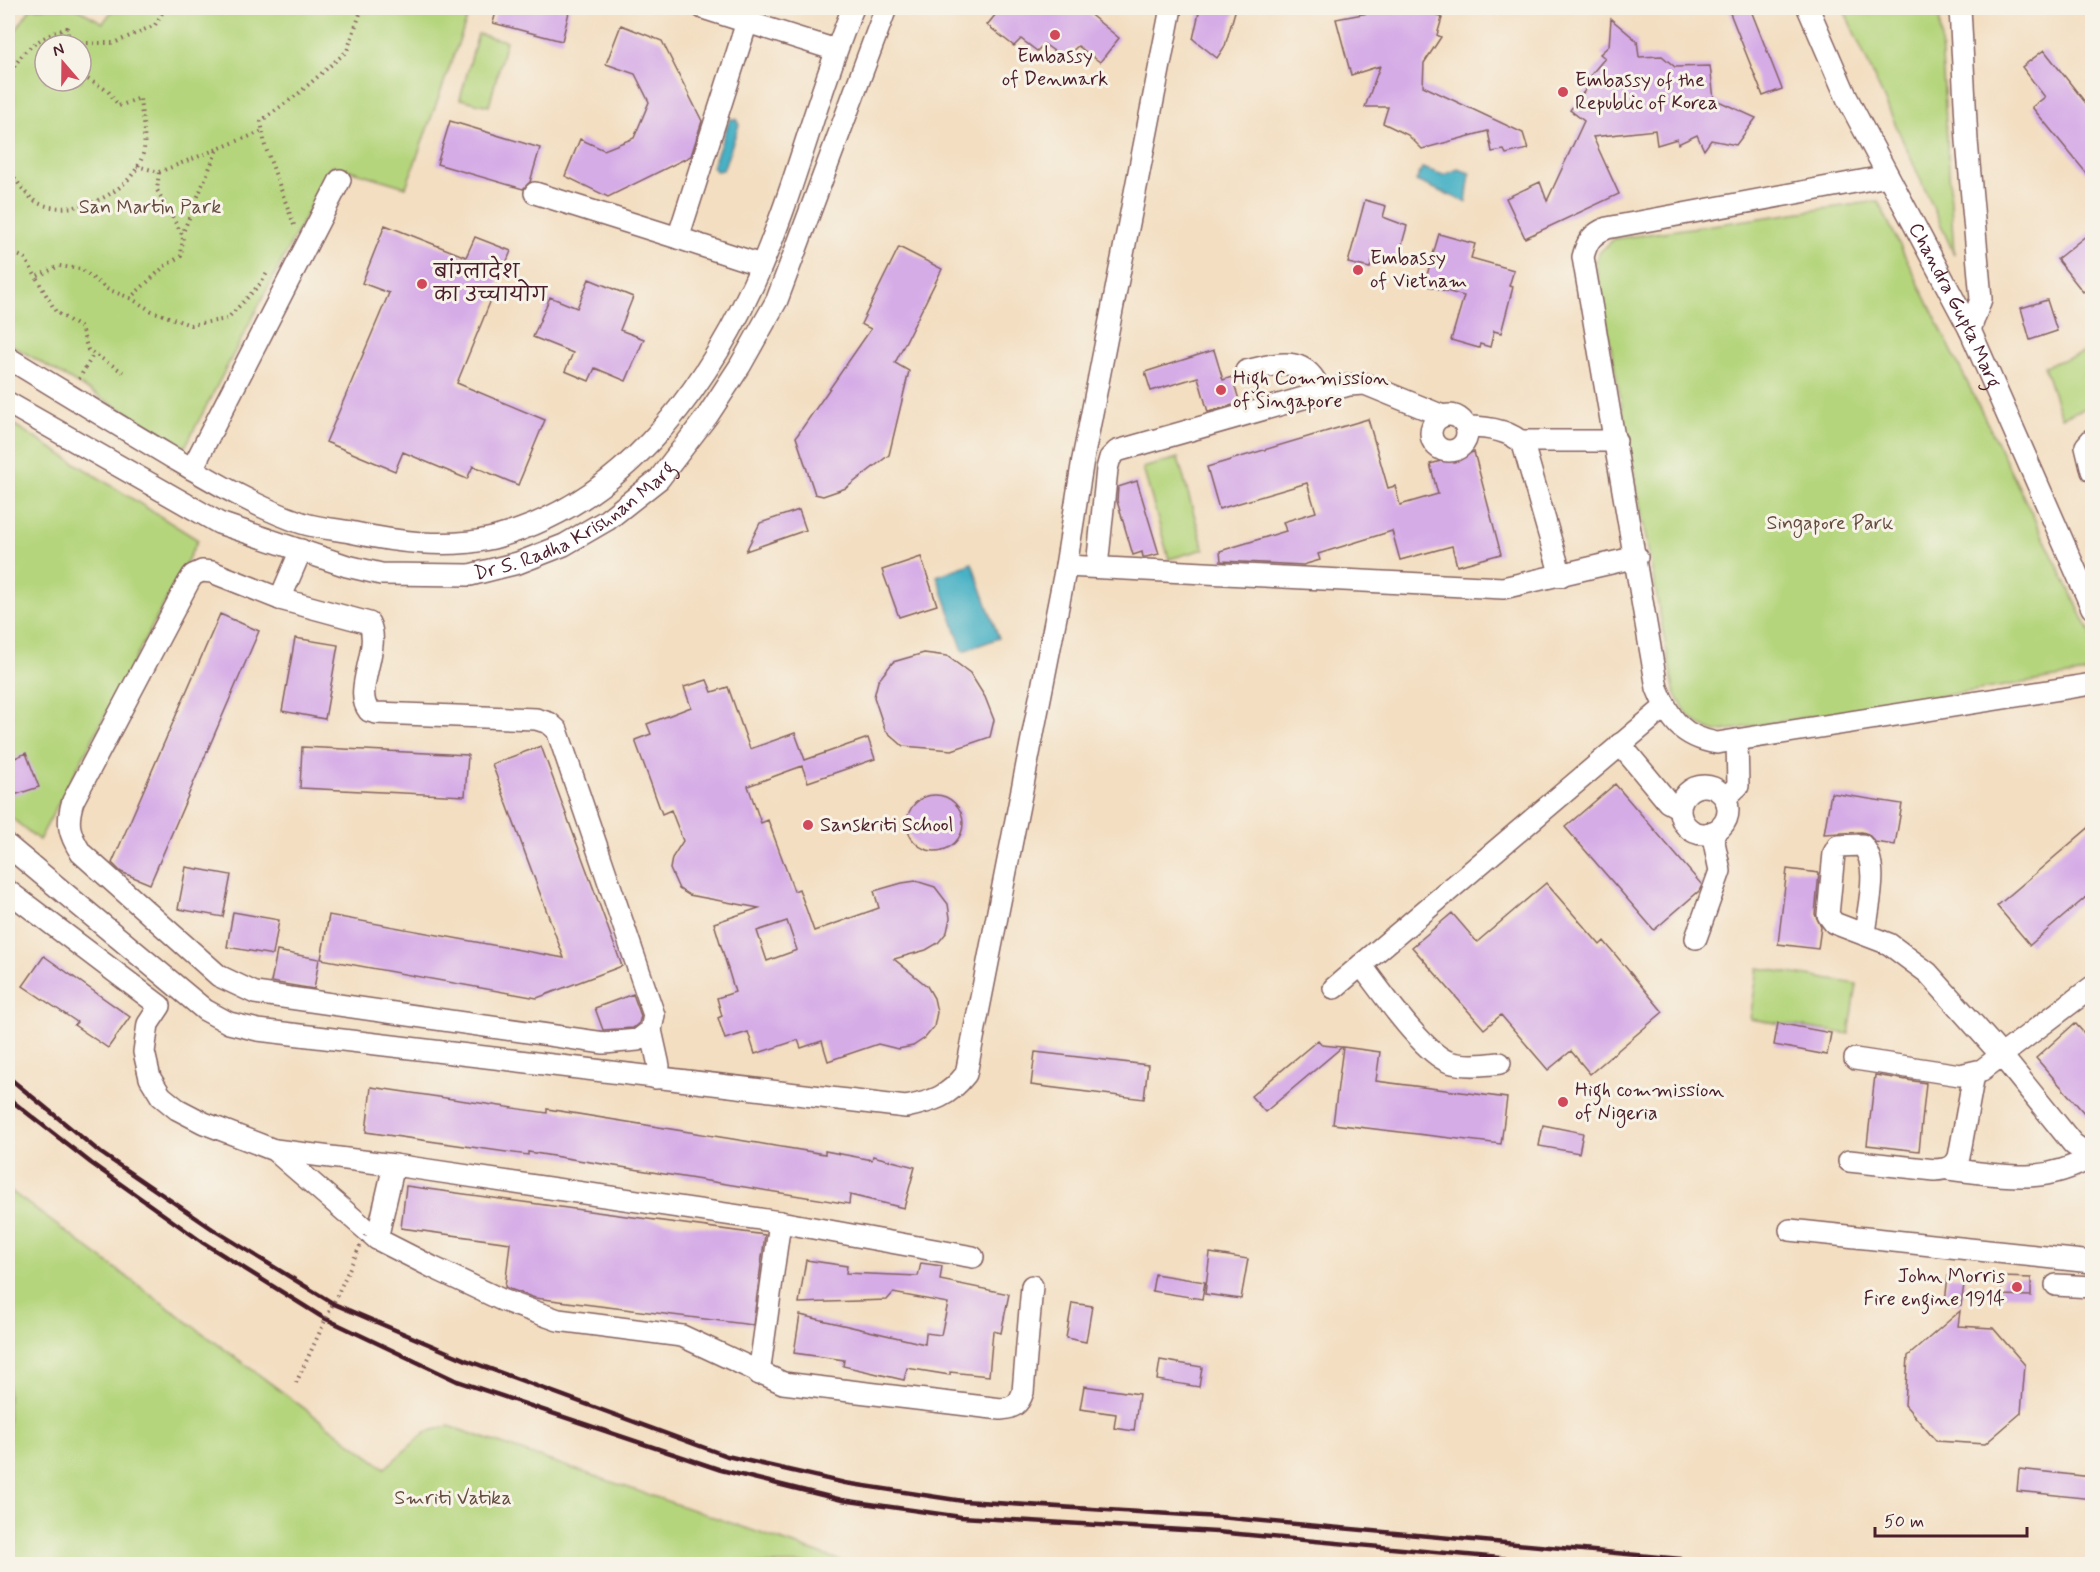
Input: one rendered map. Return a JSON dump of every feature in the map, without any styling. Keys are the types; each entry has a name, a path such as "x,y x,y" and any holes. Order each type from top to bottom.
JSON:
{"street":[{"path":"703,8 836,50"},
{"name":"Dr S. Radha Krishnan Marg","path":"8,358 233,493 303,523 395,541 435,544 492,538 539,520 579,502 623,470 667,425 716,354 752,287 781,216 836,50 853,8"},
{"name":"Dr S. Radha Krishnan Marg","path":"8,403 219,523 347,566 381,574 470,575 518,563 564,545 607,520 659,479 715,405 740,366 777,300 886,8"},
{"path":"8,846 205,1010 229,1023 258,1030 906,1107 932,1101 954,1090 966,1074 1066,566 1083,459 1171,8"},
{"name":"Chandra Gupta Marg","path":"1808,8 1847,98 1970,330 2092,608"},
{"path":"1960,8 1968,163 1981,299 1970,330"},
{"path":"678,238 747,22"},
{"path":"1888,176 1607,228 1594,233 1586,244 1583,257 1637,557 1657,688 1665,707 1676,723 1695,739 1717,743 2092,684"},
{"path":"192,469 340,180"},
{"path":"535,193 761,264"},
{"path":"752,287 777,300"},
{"path":"1246,370 1272,364 1302,366 1316,378 1321,393"},
{"path":"1097,567 1107,469 1110,458 1117,451 1321,393 1365,384 1443,416 1460,418 1467,427 1466,439 1459,448 1441,449 1433,441 1431,429 1443,416"},
{"path":"1467,427 1498,431 1520,441 1616,441"},
{"path":"2092,439 2086,446 2092,471"},
{"path":"1520,441 1528,453 1561,576"},
{"path":"219,523 233,493"},
{"path":"591,493 607,520"},
{"path":"280,599 301,550"},
{"path":"1066,566 1503,588 1637,557"},
{"path":"651,1030 638,1040 604,1043 255,993 219,976 81,853 70,835 68,818 73,801 193,575 202,571 212,572 280,599 369,623 373,635 364,699 369,711 376,714 536,719 549,723 557,730 654,1015 651,1030 659,1066 656,1078"},
{"path":"1334,988 1665,707"},
{"path":"1725,798 1738,786 1737,740"},
{"path":"1620,744 1668,802 1679,808"},
{"path":"1699,786 1714,788 1725,798 1728,806 1725,822 1712,832 1704,834 1689,829 1683,822 1679,808 1685,794 1699,786"},
{"path":"1696,938 1720,871 1712,832"},
{"path":"8,891 160,1006"},
{"path":"1849,1161 1992,1175 2050,1175 2069,1170 2092,1157 2073,1144 2002,1056 1928,973 1889,944 1864,935"},
{"path":"1361,965 1430,1050 1449,1062 1483,1065 1500,1063"},
{"path":"1855,1059 1960,1075 1974,1074 2002,1056 2092,987"},
{"path":"178,988 160,1006 148,1024 144,1052 150,1078 161,1096 177,1109 204,1123 274,1150 394,1165 780,1222 972,1257"},
{"path":"1948,1169 1955,1165 1959,1157 1974,1074"},
{"path":"274,1150 372,1235 442,1272 531,1311 578,1323 682,1336 721,1352 759,1374 806,1388 1012,1408 1020,1401 1023,1392 1032,1286"},
{"path":"372,1235 394,1165"},
{"path":"759,1374 780,1222"},
{"path":"1790,1230 2092,1262"},
{"path":"2056,1286 2092,1287"}],"path":[{"path":"93,43 114,43 155,25 165,8"},
{"path":"295,229 265,146 261,121 298,94 347,51 362,8"},
{"path":"54,33 67,28 68,33"},
{"path":"8,77 20,54 33,45"},
{"path":"8,168 37,202 65,207 100,200 133,176 144,148 140,98 119,106 108,91 93,82"},
{"path":"137,166 159,172 263,131"},
{"path":"184,230 217,150"},
{"path":"130,298 165,266 181,256 183,236 157,190 159,172"},
{"path":"8,250 25,258 38,276 56,312 81,328 88,350 123,372"},
{"path":"38,276 58,267 81,268 107,289 130,298 152,311 190,325 227,319 260,284 272,266"},
{"path":"69,395 93,354"},
{"path":"296,1383 372,1235"}],"green space":[{"name":"San Martin Park","path":"31,8 76,8 103,23 114,8 471,8 406,187 332,165 185,447 8,343 8,42"},
{"path":"1843,8 1939,8 1954,254"},
{"path":"478,34 506,41 489,106 460,99"},
{"name":"Singapore Park","path":"1878,201 2092,636 2092,672 1716,732 1701,725 1690,716 1681,705 1674,690 1595,261 1600,252 1614,239"},
{"path":"2092,350 2092,406 2061,417 2044,366"},
{"path":"8,421 198,540 39,840 8,815"},
{"path":"1178,458 1204,549 1169,559 1143,468"},
{"path":"1758,968 1857,984 1849,1034 1750,1019"},
{"name":"Smriti Vatika","path":"8,1189 385,1468 426,1432 449,1426 850,1564 8,1564"}],"water":[{"path":"730,119 736,119 739,125 723,170 716,171 712,167"},
{"path":"1422,168 1444,175 1458,169 1470,173 1466,202 1416,181"},
{"path":"972,563 999,638 963,651 937,576"}],"building":[{"path":"497,8 570,8 562,41 493,23"},
{"path":"1001,8 1082,8 1119,38 1100,62 1078,46 1064,58 1044,44 1037,51 1021,39 1014,46 987,25"},
{"path":"1200,8 1236,8 1225,46 1217,58 1193,39"},
{"path":"1375,8 1425,8 1442,18 1437,35 1441,37 1424,63 1423,86 1523,133 1528,149 1506,154 1504,150 1492,152 1488,131 1422,149 1408,135 1383,123 1388,107 1365,107 1380,66 1351,75 1336,19 1373,12"},
{"path":"1728,8 1750,8 1782,89 1763,96"},
{"path":"1611,19 1637,41 1639,57 1662,56 1675,67 1710,66 1714,99 1756,118 1736,145 1711,140 1704,150 1697,135 1678,144 1677,139 1657,145 1655,130 1593,137 1619,194 1525,238 1506,198 1540,182 1547,201 1584,121 1570,110 1592,81 1589,77 1605,58 1600,54 1609,46"},
{"path":"621,25 662,41 702,121 691,156 608,197 565,176 580,139 604,150 634,138 649,102 635,74 606,64"},
{"path":"2044,50 2092,111 2092,180 2032,107 2045,97 2022,67"},
{"path":"450,121 540,148 530,182 523,189 437,164"},
{"path":"1365,200 1386,206 1383,217 1407,226 1397,262 1373,258 1370,268 1348,263"},
{"path":"385,225 466,257 475,237 511,251 457,383 545,420 518,485 473,466 467,479 403,452 395,471 326,442 389,293 362,283"},
{"path":"2092,231 2092,285 2083,292 2057,259"},
{"path":"1439,234 1475,244 1471,258 1514,270 1509,286 1513,287 1501,333 1494,331 1490,347 1480,344 1479,348 1451,340 1464,296 1424,285"},
{"path":"899,247 942,269 895,363 909,371 889,455 846,488 823,496 815,494 796,437 871,329 861,324"},
{"path":"589,279 633,297 620,330 644,339 626,381 595,368 589,381 565,371 573,353 533,337 550,297 577,308"},
{"path":"2047,300 2057,331 2030,340 2021,308"},
{"path":"1214,350 1223,380 1232,377 1240,403 1208,412 1198,377 1151,391 1145,372"},
{"path":"1368,419 1388,488 1395,486 1400,505 1438,494 1430,464 1474,452 1501,554 1457,566 1452,546 1400,560 1392,531 1318,554 1320,560 1303,565 1221,561 1220,551 1286,531 1283,522 1316,512 1307,483 1219,509 1207,467"},
{"path":"1137,481 1159,554 1146,557 1143,557 1142,552 1133,555 1117,501 1118,487"},
{"path":"799,510 806,530 746,551 760,523"},
{"path":"921,557 937,605 899,617 882,570"},
{"path":"220,614 259,631 150,884 121,872 112,863"},
{"path":"295,638 338,645 325,719 282,711"},
{"path":"924,653 947,656 970,673 985,697 994,720 990,737 952,750 903,746 885,730 874,697 878,681 893,662"},
{"path":"707,680 712,692 728,687 750,749 795,733 805,760 868,738 875,759 808,782 802,766 748,786 761,823 768,820 794,891 799,889 814,931 879,908 874,891 902,883 916,881 935,887 948,904 950,918 947,932 938,943 926,950 894,959 927,986 934,998 937,1012 934,1027 925,1038 913,1046 898,1049 878,1044 828,1061 822,1041 801,1048 798,1040 755,1054 748,1032 725,1039 718,1018 722,1016 717,998 735,992 714,923 759,908 689,895 679,889 670,869 672,858 683,841 671,810 662,814 635,740 651,734 647,724 691,707 684,687","holes":["787,921 797,950 767,961 757,931"]},
{"path":"541,746 622,966 537,998 321,959 329,915 564,958 492,764"},
{"path":"302,747 468,755 465,796 300,788"},
{"path":"26,753 39,787 8,797 8,761"},
{"path":"1615,784 1702,885 1699,891 1654,930 1565,827"},
{"path":"1831,793 1902,804 1895,845 1875,842 1868,834 1862,832 1824,834"},
{"path":"935,795 946,797 955,803 961,812 963,823 961,834 955,843 946,849 935,851 924,849 915,843 909,834 907,823 909,812 915,803 924,797"},
{"path":"2092,825 2092,892 2030,945 1997,906"},
{"path":"186,867 231,875 223,917 178,909"},
{"path":"1787,869 1819,873 1815,914 1821,927 1818,949 1778,944"},
{"path":"1546,883 1600,945 1604,941 1663,1012 1590,1074 1571,1051 1548,1070 1501,1015 1484,1029 1412,947 1452,913 1477,942"},
{"path":"233,912 279,920 273,955 227,947"},
{"path":"277,951 319,959 314,989 271,982"},
{"path":"44,956 130,1017 108,1048 74,1025 77,1022 23,986"},
{"path":"633,994 641,1016 639,1023 633,1028 603,1030 595,1008"},
{"path":"1778,1023 1831,1033 1827,1055 1774,1045"},
{"path":"2075,1023 2092,1042 2092,1122 2036,1058"},
{"path":"1318,1040 1322,1045 1342,1047 1265,1112 1251,1096"},
{"path":"1343,1047 1380,1052 1376,1081 1507,1098 1501,1144 1333,1124"},
{"path":"1035,1052 1148,1065 1144,1099 1031,1085"},
{"path":"1875,1075 1926,1083 1919,1151 1867,1145"},
{"path":"371,1087 547,1113 547,1109 825,1154 825,1151 872,1160 873,1156 915,1167 904,1208 850,1195 849,1204 528,1152 528,1155 366,1132"},
{"path":"1543,1125 1583,1133 1579,1153 1539,1146"},
{"path":"406,1186 765,1235 753,1325 535,1298 507,1288 505,1287 510,1243 401,1228"},
{"path":"1210,1253 1248,1259 1241,1299 1205,1294"},
{"path":"806,1260 847,1266 846,1273 918,1276 921,1263 942,1266 940,1280 1009,1294 1001,1333 993,1331 989,1376 950,1372 950,1375 907,1368 904,1380 843,1366 844,1360 794,1353 800,1315 925,1344 926,1333 941,1335 948,1303 893,1293 887,1300 799,1303"},
{"path":"1155,1274 1205,1282 1202,1299 1152,1291"},
{"path":"1948,1276 1965,1278 1961,1305 1945,1302"},
{"path":"2002,1277 2031,1278 2031,1296 2001,1295"},
{"path":"1072,1303 1092,1306 1086,1342 1066,1338"},
{"path":"1960,1311 1958,1326 1993,1328 2025,1365 2021,1413 1985,1444 1936,1441 1905,1405 1908,1356"},
{"path":"1160,1360 1202,1367 1199,1387 1157,1380"},
{"path":"1084,1386 1139,1394 1134,1431 1114,1428 1116,1414 1080,1409"},
{"path":"2019,1469 2092,1477 2092,1499 2017,1491"}],"railway":[{"path":"8,1077 101,1153 214,1230 334,1304 466,1360 727,1456 845,1483 963,1501 1219,1517 1736,1564"},
{"path":"8,1098 91,1163 202,1242 322,1317 457,1381 721,1470 842,1500 961,1517 1217,1532 1565,1564"}],"place":[{"name":"Embassy of Denmark","path":"1055,35"},
{"name":"Embassy of the Republic of Korea","path":"1563,92"},
{"name":"Embassy of Vietnam","path":"1358,270"},
{"name":"बांग्लादेश का उच्चायोग","path":"422,284"},
{"name":"High Commission of Singapore","path":"1221,390"},
{"name":"Sanskriti School","path":"808,825"},
{"name":"High commission of Nigeria","path":"1563,1102"},
{"name":"John Morris Fire engine 1914","path":"2017,1287"}]}
